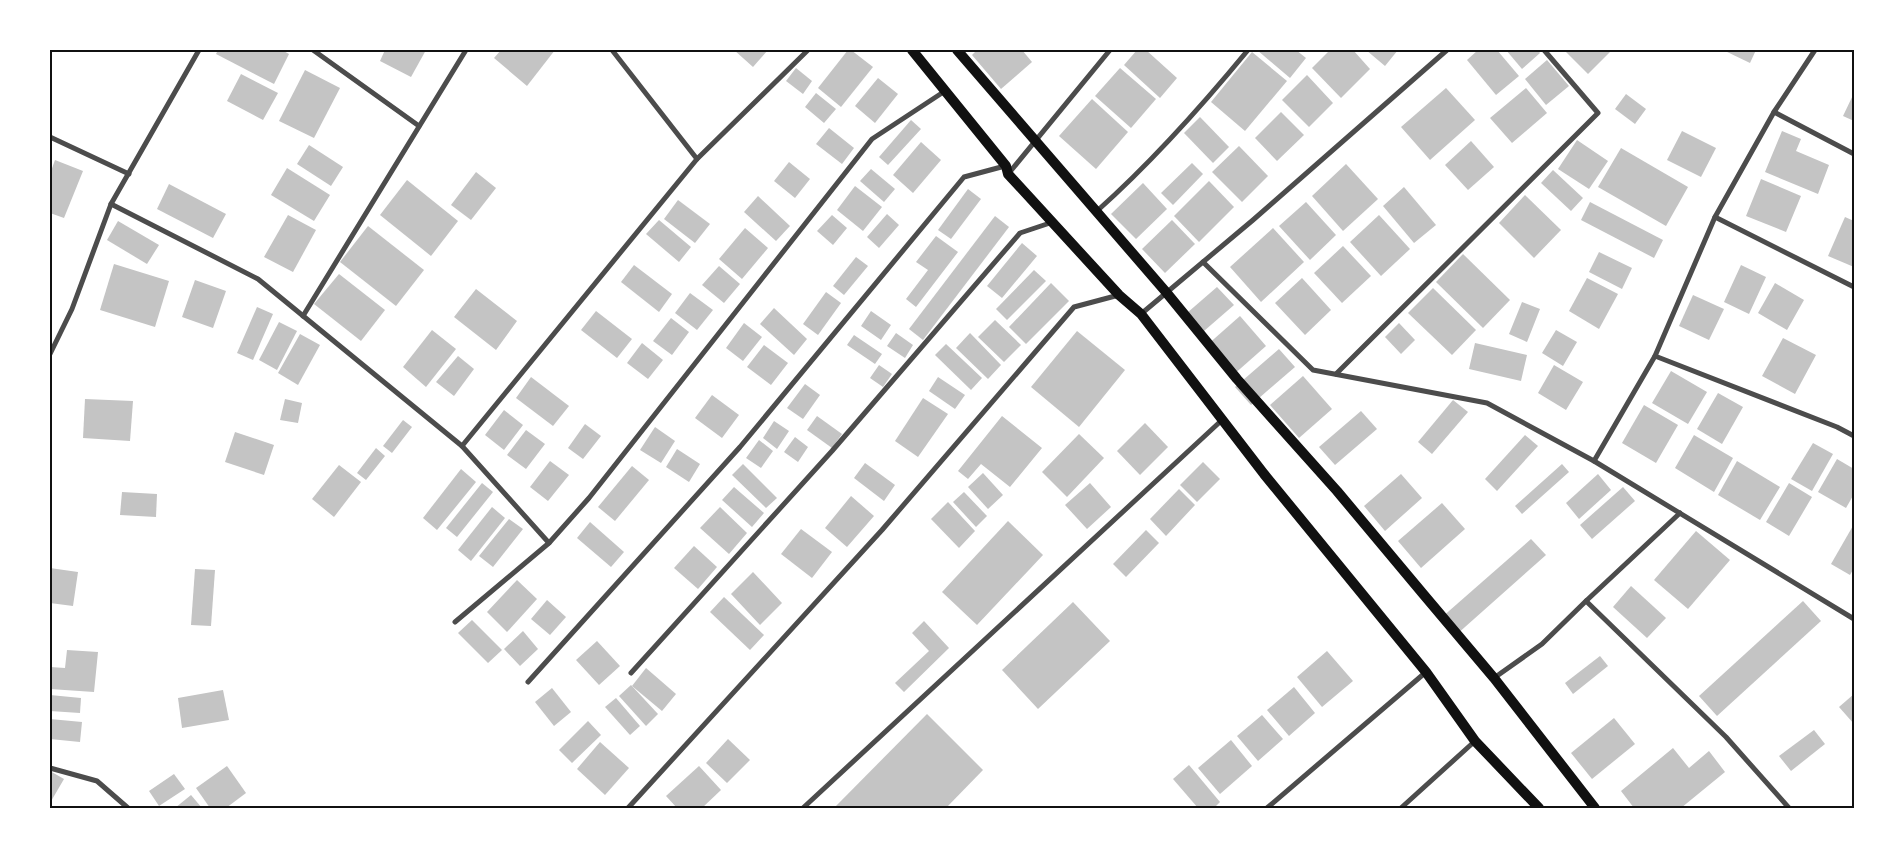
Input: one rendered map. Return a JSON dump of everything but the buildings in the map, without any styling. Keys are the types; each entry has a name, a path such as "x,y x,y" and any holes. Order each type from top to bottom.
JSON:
{"main road":[{"path":"912,50 1007,170 1119,295 1141,314 1264,474 1426,672 1475,741 1539,808"},
{"path":"958,50 1166,292 1237,379 1337,491 1494,678 1595,808"}],"street":[{"path":"50,354 72,309 110,204 198,50"},
{"path":"313,50 419,126"},
{"path":"303,316 466,50"},
{"path":"612,50 698,159"},
{"path":"462,446 698,159 808,50"},
{"path":"528,682 740,447 964,177 1007,170 1036,140 1110,50"},
{"path":"1097,211 1129,182 1206,101 1248,50"},
{"path":"1141,314 1447,50"},
{"path":"1336,374 1598,113 1544,50"},
{"path":"1594,461 1655,356 1716,217 1774,112 1815,50"},
{"path":"455,622 549,543 589,498 872,139 945,91"},
{"path":"1774,112 1854,154"},
{"path":"50,137 128,174"},
{"path":"110,204 258,279 462,446 549,543"},
{"path":"1716,217 1854,287"},
{"path":"631,673 832,451 1020,233 1054,221"},
{"path":"1203,262 1314,370 1486,403 1594,461 1854,619"},
{"path":"628,808 882,530 1074,308 1119,295"},
{"path":"1655,356 1837,427 1854,436"},
{"path":"803,808 1222,420"},
{"path":"1494,678 1542,644 1680,513"},
{"path":"1586,602 1726,737 1789,808"},
{"path":"1267,808 1426,672"},
{"path":"1401,808 1475,741"},
{"path":"50,768 97,781 128,808"}]}
